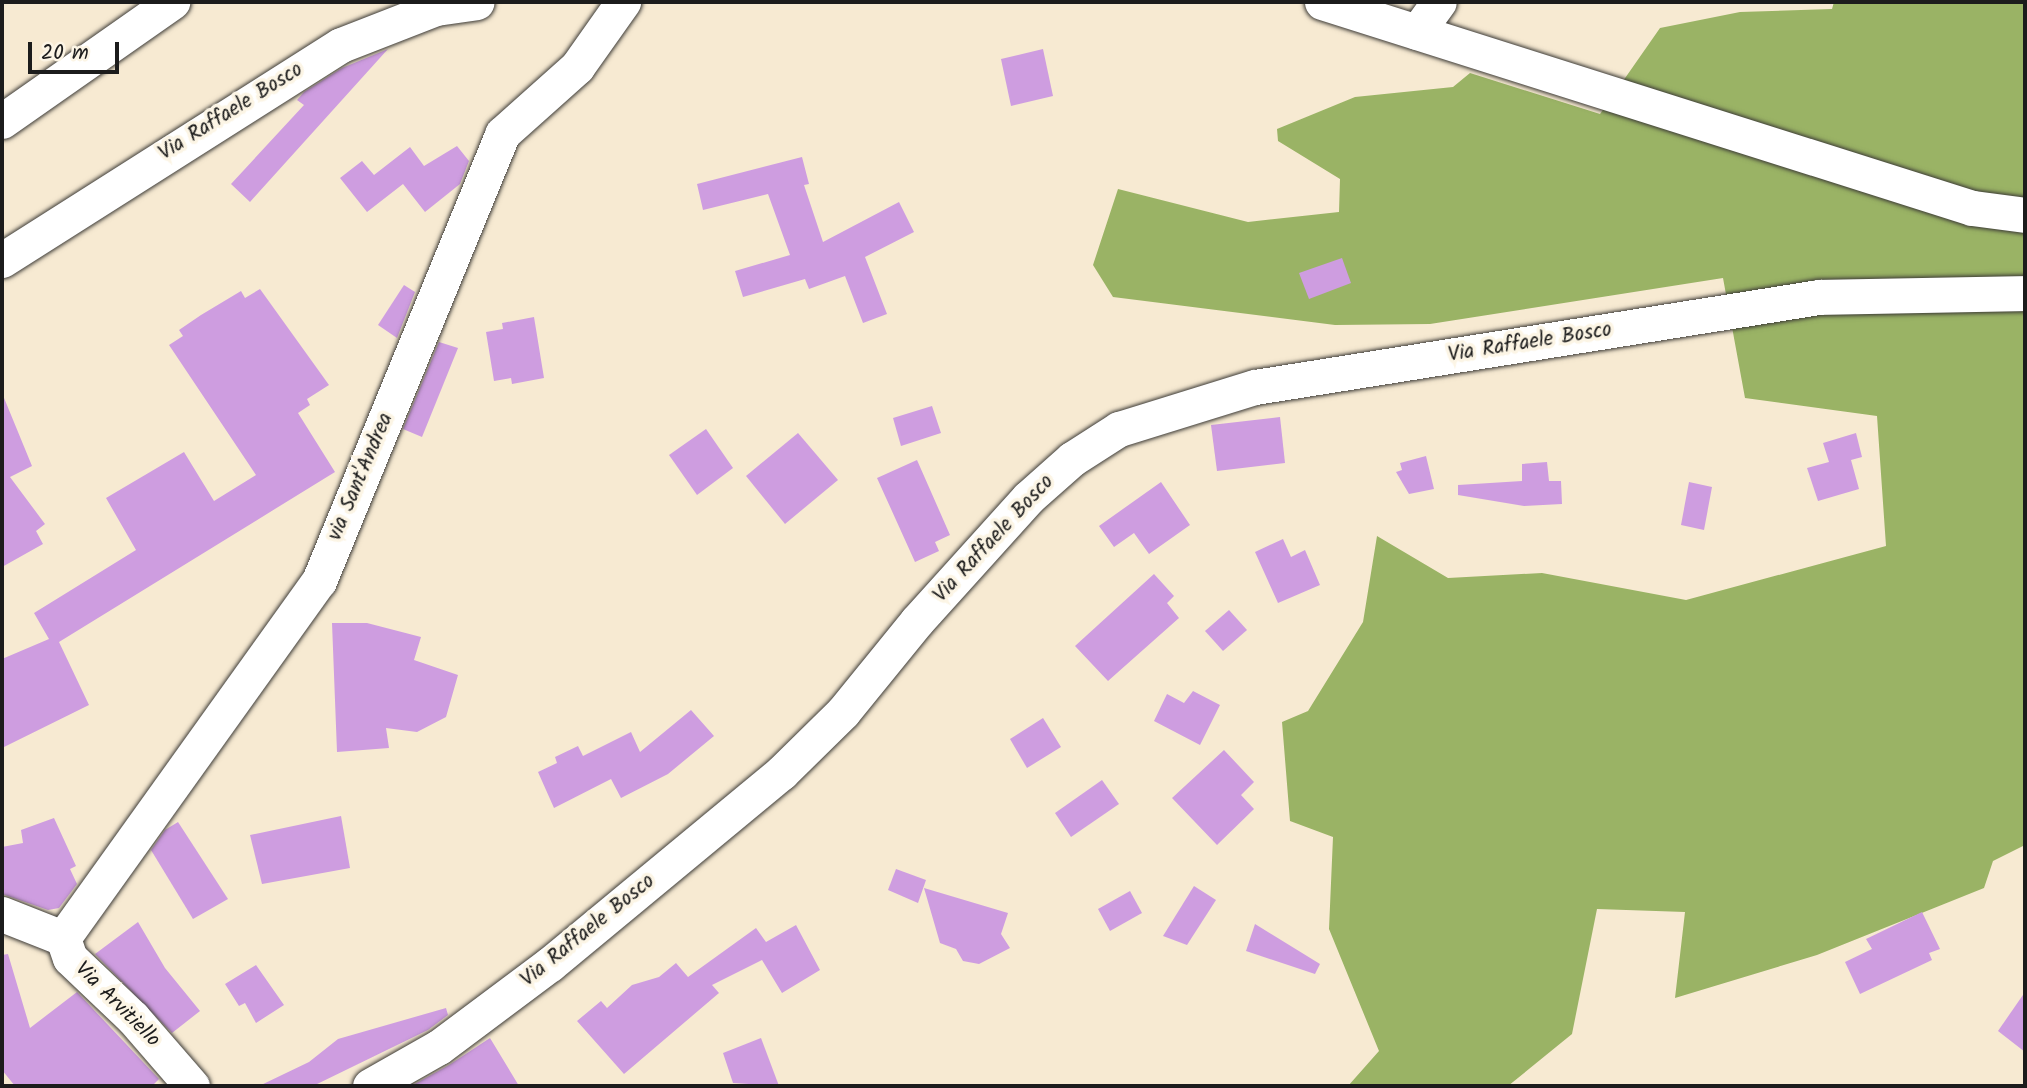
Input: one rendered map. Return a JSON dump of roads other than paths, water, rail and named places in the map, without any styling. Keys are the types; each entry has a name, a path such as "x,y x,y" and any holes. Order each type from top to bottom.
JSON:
{"street":[{"path":"2,121 172,2"},
{"name":"Via Raffaele Bosco","path":"2,260 341,45 436,8 477,2"},
{"name":"via Sant'Andrea","path":"63,938 319,581 502,134 577,66 622,2"},
{"path":"1322,2 1972,208 2025,215"},
{"path":"1417,32 1439,2"},
{"name":"Via Raffaele Bosco","path":"370,1086 439,1047 550,964 781,773 843,712 917,621 1028,498 1072,459 1119,429 1255,387 1819,297 2025,293"},
{"name":"Via Arvitiello","path":"2,914 63,938 70,958 133,1018 192,1086"}]}
